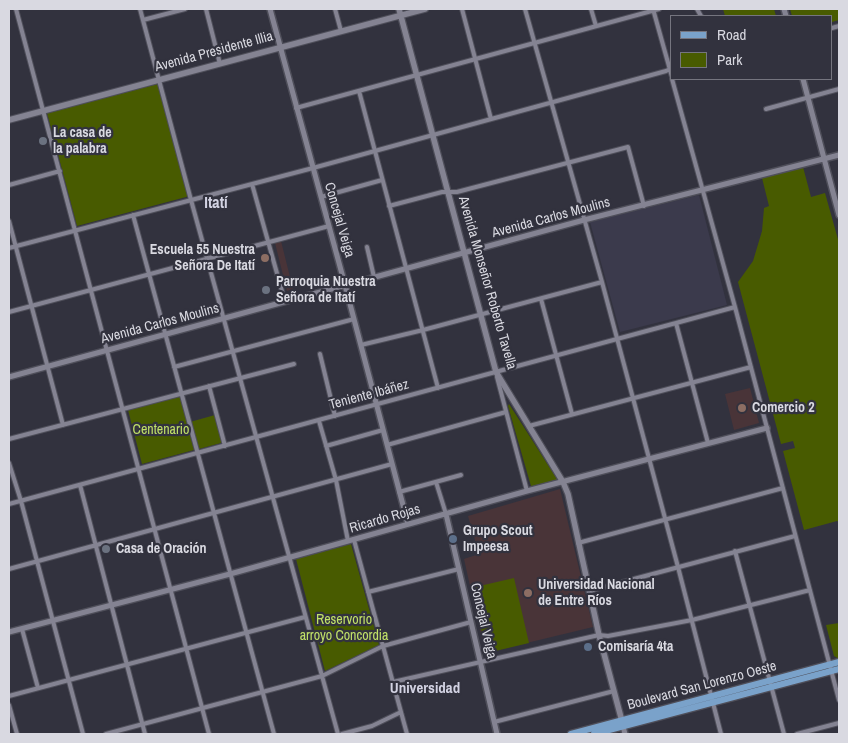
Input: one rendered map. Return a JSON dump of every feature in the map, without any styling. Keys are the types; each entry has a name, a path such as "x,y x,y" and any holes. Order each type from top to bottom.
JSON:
{"main road":[{"name":"Avenida Monseñor Roberto Tavella","path":"399,9 496,372 563,482 568,494 599,635 622,723"},
{"name":"Avenida Presidente Illia","path":"9,120 426,9"},
{"name":"Boulevard San Lorenzo Oeste","path":"571,734 622,723 772,684 831,668 839,662"},
{"name":"Boulevard San Lorenzo Oeste","path":"831,668 839,669"},
{"name":"Boulevard San Lorenzo Oeste","path":"594,734 622,723"}],"street":[{"path":"16,9 209,734"},
{"path":"140,9 338,734"},
{"path":"143,20 185,9"},
{"path":"206,9 220,64"},
{"name":"Concejal Veiga","path":"270,9 408,524"},
{"path":"335,9 341,31"},
{"path":"462,9 491,119"},
{"path":"525,9 602,282 721,734"},
{"path":"591,9 596,26"},
{"path":"296,108 659,9"},
{"path":"653,10 670,65"},
{"path":"9,248 313,168 670,68"},
{"path":"673,80 839,700"},
{"path":"803,80 839,215"},
{"path":"766,109 839,89"},
{"path":"359,91 438,388"},
{"path":"389,206 442,192 457,192 628,147 644,206"},
{"name":"Avenida Carlos Moulins","path":"9,377 464,252 839,155"},
{"path":"9,185 60,171"},
{"path":"321,197 382,180"},
{"path":"252,184 284,302"},
{"path":"133,215 274,734"},
{"path":"9,221 63,426"},
{"path":"9,312 329,226"},
{"path":"366,247 374,277"},
{"path":"361,345 602,282"},
{"path":"541,299 572,414"},
{"name":"Teniente Ibáñez","path":"9,504 735,307"},
{"path":"174,367 354,319"},
{"path":"676,323 708,443"},
{"path":"320,354 335,416"},
{"path":"9,439 294,364"},
{"path":"529,426 751,368"},
{"path":"496,372 527,492"},
{"path":"209,386 225,446"},
{"path":"387,444 506,412"},
{"path":"319,421 407,734"},
{"name":"Ricardo Rojas","path":"9,632 767,428"},
{"path":"326,446 383,430"},
{"path":"9,463 21,501 83,734"},
{"path":"9,569 392,464"},
{"path":"399,492 461,475"},
{"path":"436,482 446,514"},
{"path":"80,485 145,734"},
{"path":"578,543 783,488"},
{"name":"Concejal Veiga","path":"446,514 497,734"},
{"path":"589,591 796,536"},
{"path":"736,551 784,734"},
{"path":"368,592 459,569"},
{"path":"393,682 599,635 608,636 692,620 810,590"},
{"path":"9,696 305,617"},
{"path":"106,734 322,676 383,646 471,622"},
{"path":"22,629 38,688"},
{"path":"494,722 614,691"},
{"path":"9,705 17,734"},
{"path":"342,734 372,726 401,712"},
{"path":"622,723 625,734"},
{"path":"797,734 839,723"}],"shaded area":[{"path":"699,195 727,305 620,332 590,222"},
{"path":"281,241 293,289 287,291 275,243"},
{"name":"Comercio 2","path":"750,388 759,423 734,430 725,394"},
{"name":"Universidad Nacional de Entre Ríos","path":"560,489 593,627 485,653 464,559 479,554 468,516"}],"green space":[{"path":"723,9 774,9 776,15 725,15"},
{"path":"790,9 839,9 839,20 833,22 833,15 792,15"},
{"path":"161,83 190,196 77,226 47,113"},
{"path":"803,167 811,197 825,193 839,243 839,522 804,530 783,451 795,448 793,441 781,444 738,282 753,261 762,231 764,208 769,206 762,178"},
{"name":"Centenario","path":"180,396 194,450 142,464 128,410"},
{"path":"509,404 557,479 556,481 531,486"},
{"name":"Centenario","path":"215,415 222,441 221,443 199,449 190,422"},
{"name":"Reservorio arroyo Concordia","path":"351,544 379,645 325,671 296,559"},
{"path":"514,578 529,643 487,653 471,588"},
{"path":"839,623 839,659 834,656 826,625"}],"place":[{"name":"La casa de la palabra","path":"43,141"},
{"name":"Escuela 55 Nuestra Señora De Itatí","path":"265,258"},
{"name":"Parroquia Nuestra Señora de Itatí","path":"266,290"},
{"name":"Comercio 2","path":"742,408"},
{"name":"Grupo Scout Impeesa","path":"453,539"},
{"name":"Casa de Oración","path":"106,549"},
{"name":"Universidad Nacional de Entre Ríos","path":"528,593"},
{"name":"Comisaría 4ta","path":"588,647"}],"district":[{"name":"Itatí","path":"216,204"},
{"name":"Universidad","path":"425,689"}]}
